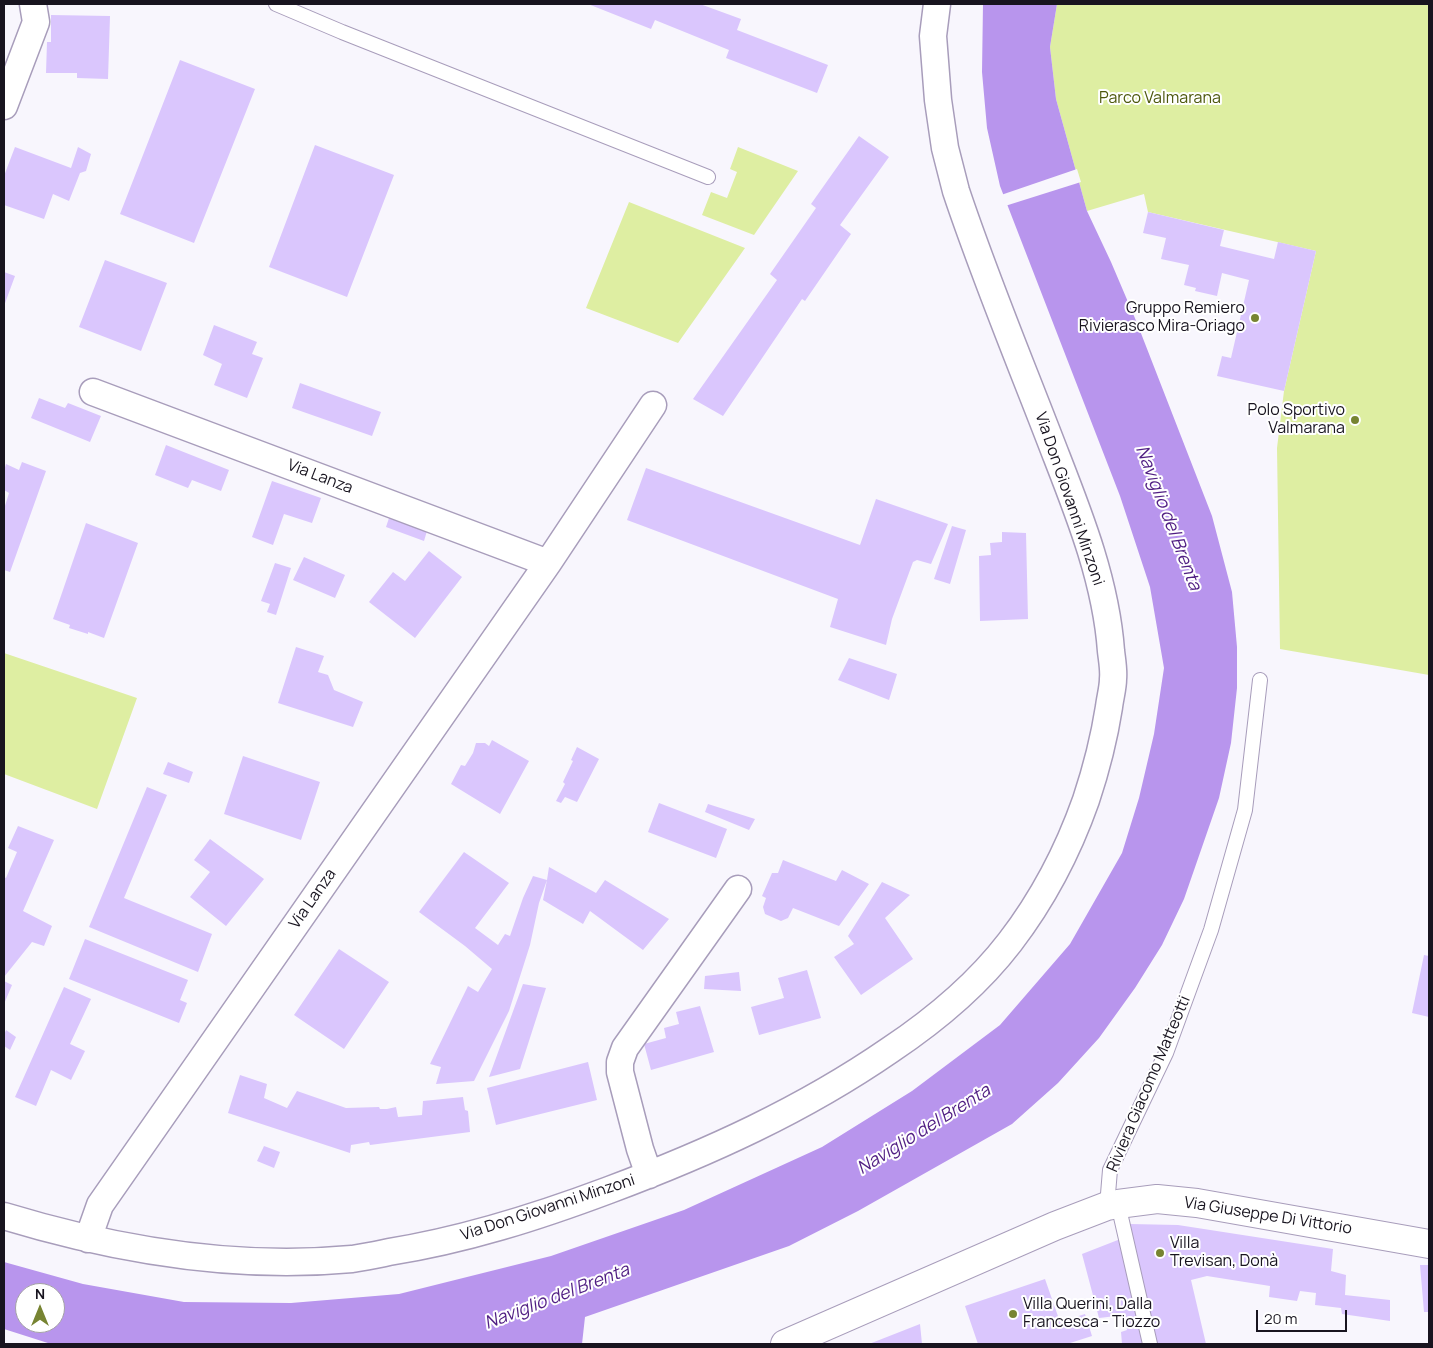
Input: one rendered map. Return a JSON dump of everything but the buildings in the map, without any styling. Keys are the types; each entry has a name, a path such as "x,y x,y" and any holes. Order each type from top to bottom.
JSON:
{"street":[{"path":"4,106 36,22 33,4"},
{"name":"Via Don Giovanni Minzoni","path":"4,1216 88,1239 141,1250 218,1260 277,1262 353,1259 418,1248 486,1232 649,1175 744,1134 809,1101 864,1068 922,1029 968,989 1008,945 1042,898 1076,828 1094,776 1106,727 1113,680 1109,622 1092,554 956,191 945,148 938,100 934,36 937,4"},
{"name":"Via Lanza","path":"93,392 548,563"},
{"name":"Via Lanza","path":"88,1239 100,1205 548,563 653,406"},
{"name":"Via Don Giovanni Minzoni","path":"649,1175 620,1072 620,1062 625,1048 738,890"},
{"name":"Via Giuseppe Di Vittorio","path":"1112,1205 1157,1199 1197,1203 1429,1244"},
{"path":"785,1344 1055,1226 1112,1205"}],"lane":[{"path":"276,4 708,177"},
{"name":"Riviera Giacomo Matteotti","path":"1150,1344 1112,1205 1110,1170 1166,1053 1214,921 1245,810 1260,680"}],"green space":[{"name":"Parco Valmarana","path":"1057,4 1429,4 1429,675 1280,649 1277,448 1284,391 1316,251 1148,212 1144,194 1087,211 1056,99 1050,47"},
{"path":"738,147 798,171 754,235 702,215 711,192 727,198 737,172 730,169"},
{"path":"629,202 745,248 678,343 586,308"},
{"path":"4,653 137,698 97,809 4,774"}],"water":[{"name":"Naviglio del Brenta","path":"983,4 1057,4 1050,47 1056,99 1087,211 1137,323 1212,516 1232,592 1237,647 1237,688 1231,743 1219,798 1184,899 1162,945 1135,988 1099,1038 1058,1083 1012,1124 858,1211 789,1246 585,1317 582,1344 51,1344 17,1333 65,1333 65,1283 15,1283 15,1333 4,1329 4,1262 83,1284 184,1302 291,1303 399,1294 551,1256 684,1210 822,1147 912,1091 1000,1025 1070,944 1122,853 1139,798 1154,734 1164,668 1150,587 1120,496 1000,186 987,128 982,72"}],"pier":[{"path":"1077,169 1081,182 1005,206 1001,195"}],"place":[{"name":"Gruppo Remiero Rivierasco Mira-Oriago","path":"1255,318"},
{"name":"Polo Sportivo Valmarana","path":"1355,420"},
{"name":"Villa Trevisan, Donà","path":"1160,1253"},
{"name":"Villa Querini, Dalla Francesca - Tiozzo","path":"1013,1314"}]}
